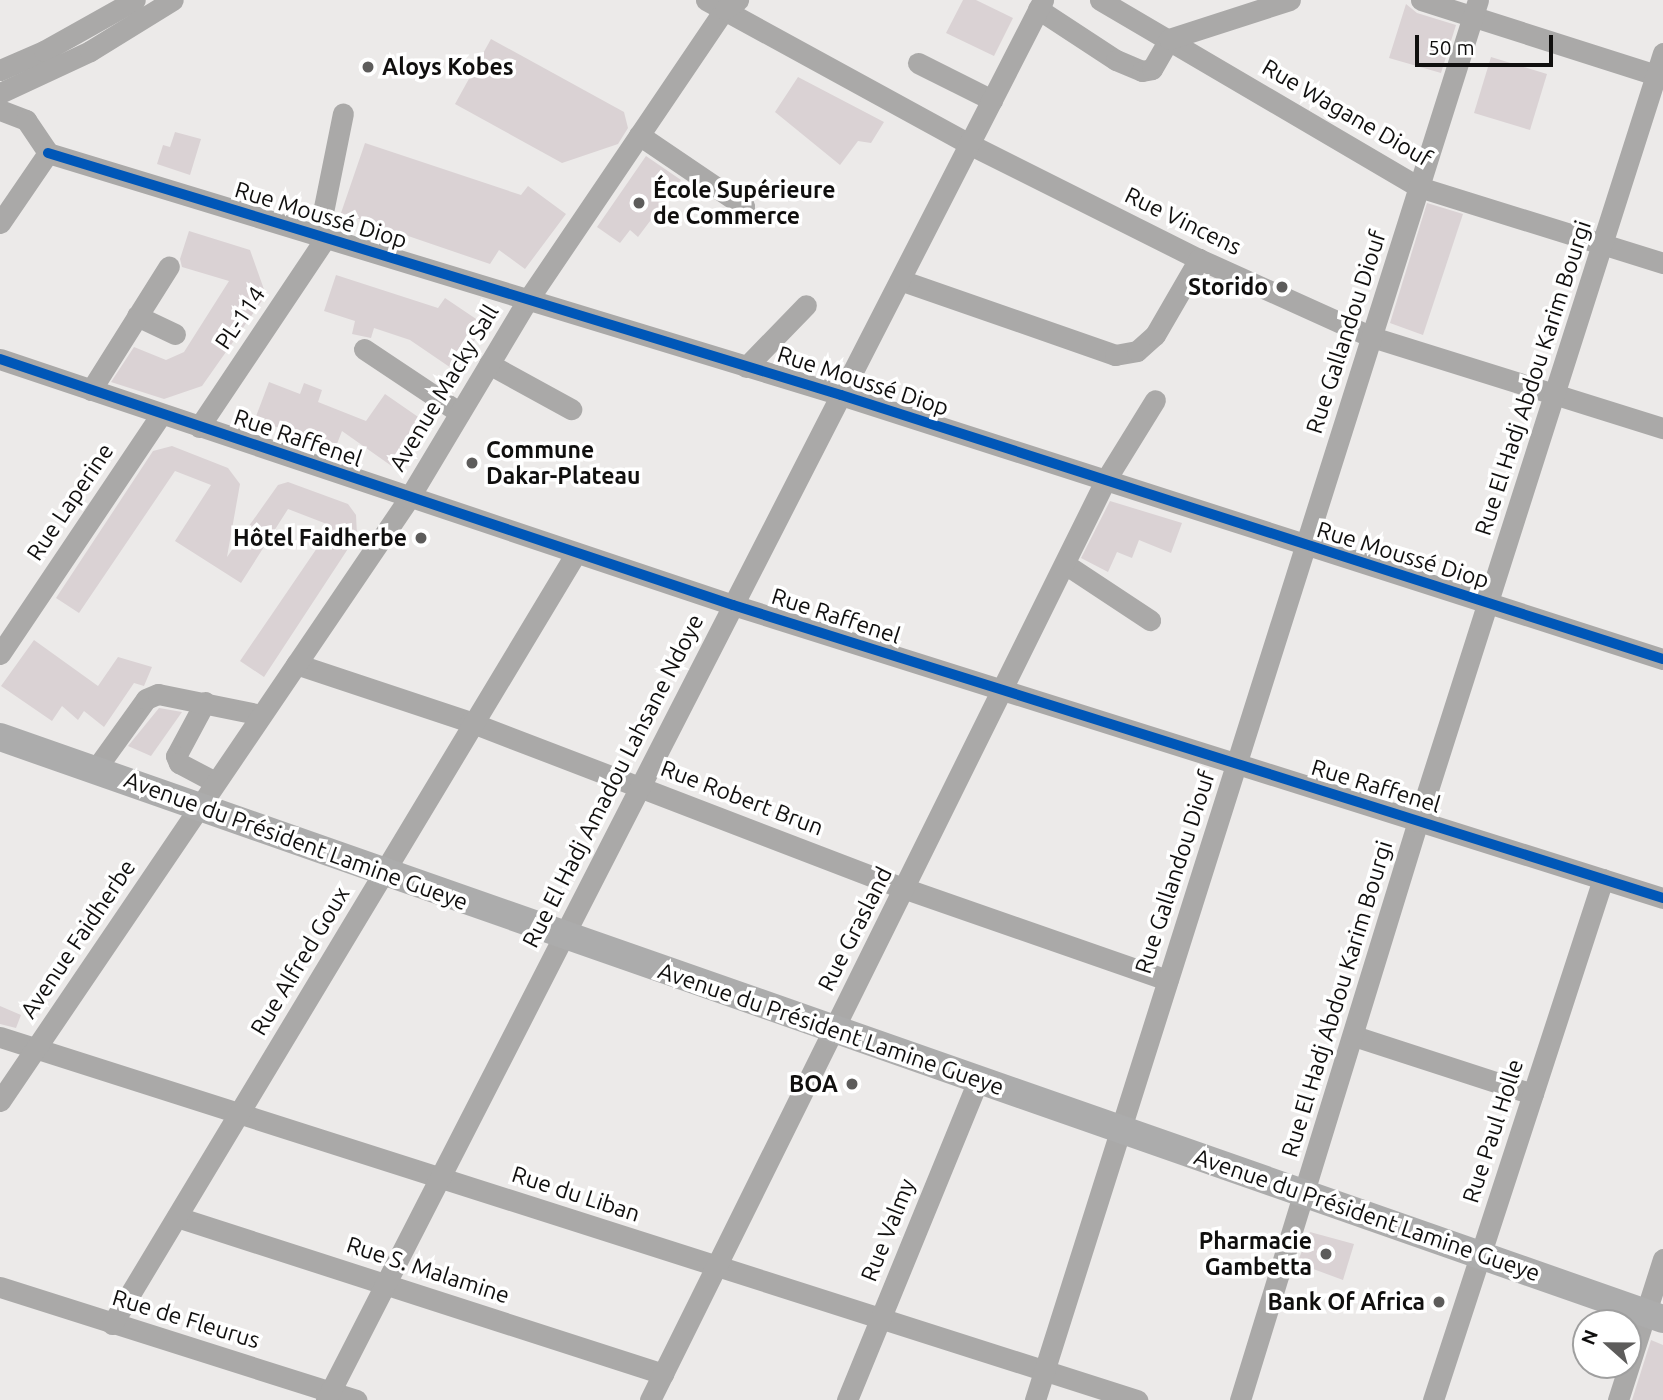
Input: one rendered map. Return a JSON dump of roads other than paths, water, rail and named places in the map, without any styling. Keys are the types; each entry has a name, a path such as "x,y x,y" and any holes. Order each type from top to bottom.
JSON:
{"main road":[{"name":"Avenue du Président Lamine Gueye","path":"0,737 384,871 563,937 1122,1128 1654,1316"}],"street":[{"path":"0,70 44,51 135,0"},
{"path":"0,93 90,51 173,0"},
{"name":"Rue Wagane Diouf","path":"1100,0 1169,38 1419,187 1663,263"},
{"path":"1041,4 1116,60 1142,71 1152,69 1169,38 1220,10 1290,0"},
{"path":"1421,0 1476,8 1660,76"},
{"name":"Avenue Macky Sall","path":"199,806 409,498 527,301 639,135 723,3"},
{"name":"Rue Vincens","path":"723,3 969,144 1199,259 1372,337 1663,428"},
{"name":"Rue El Hadj Amadou Lahsane Ndoye","path":"328,1396 1041,4"},
{"name":"Rue Gallandou Diouf","path":"1035,1400 1476,8"},
{"name":"Rue El Hadj Abdou Karim Bourgi","path":"1240,1400 1306,1195 1418,821 1660,76 1663,53"},
{"path":"918,63 992,100"},
{"path":"26,120 32,79"},
{"path":"0,110 26,120 48,153 0,223"},
{"path":"322,238 343,113"},
{"path":"639,135 744,206"},
{"name":"Rue Moussé Diop","path":"48,153 841,395 1663,659"},
{"name":"PL-114","path":"199,427 322,238"},
{"path":"900,280 1115,355 1137,351 1155,335 1199,259"},
{"path":"91,390 169,266"},
{"path":"746,367 806,306"},
{"path":"137,316 175,334"},
{"path":"364,349 460,413"},
{"name":"Rue Raffenel","path":"0,359 733,605 1663,898"},
{"path":"489,364 571,409"},
{"name":"Rue Grasland","path":"650,1400 906,889 1105,481 1155,400"},
{"name":"Rue Laperine","path":"0,654 161,414"},
{"name":"Rue Alfred Goux","path":"112,1324 384,871 470,722 576,554"},
{"path":"1065,564 1150,620"},
{"name":"Rue Robert Brun","path":"296,664 470,722 906,889 1168,980"},
{"path":"95,770 146,699 158,694 261,715"},
{"path":"205,702 176,756 179,764 215,782"},
{"name":"Avenue Faidherbe","path":"0,1101 199,806"},
{"name":"Rue Paul Holle","path":"1433,1400 1603,879"},
{"path":"1354,1036 1533,1094"},
{"name":"Rue du Liban","path":"0,1037 1137,1400"},
{"name":"Rue Valmy","path":"847,1400 978,1081"},
{"name":"Rue S. Malamine","path":"177,1217 663,1374"},
{"path":"1618,1400 1654,1316 1663,1259"},
{"name":"Rue de Fleurus","path":"0,1287 328,1396 357,1400"}],"place":[{"name":"Aloys Kobes","path":"368,67"},
{"name":"École Supérieure de Commerce","path":"639,203"},
{"name":"Storido","path":"1282,287"},
{"name":"Commune Dakar-Plateau","path":"472,463"},
{"name":"Hôtel Faidherbe","path":"421,538"},
{"name":"BOA","path":"852,1084"},
{"name":"Pharmacie Gambetta","path":"1326,1254"},
{"name":"Bank Of Africa","path":"1439,1302"}]}
